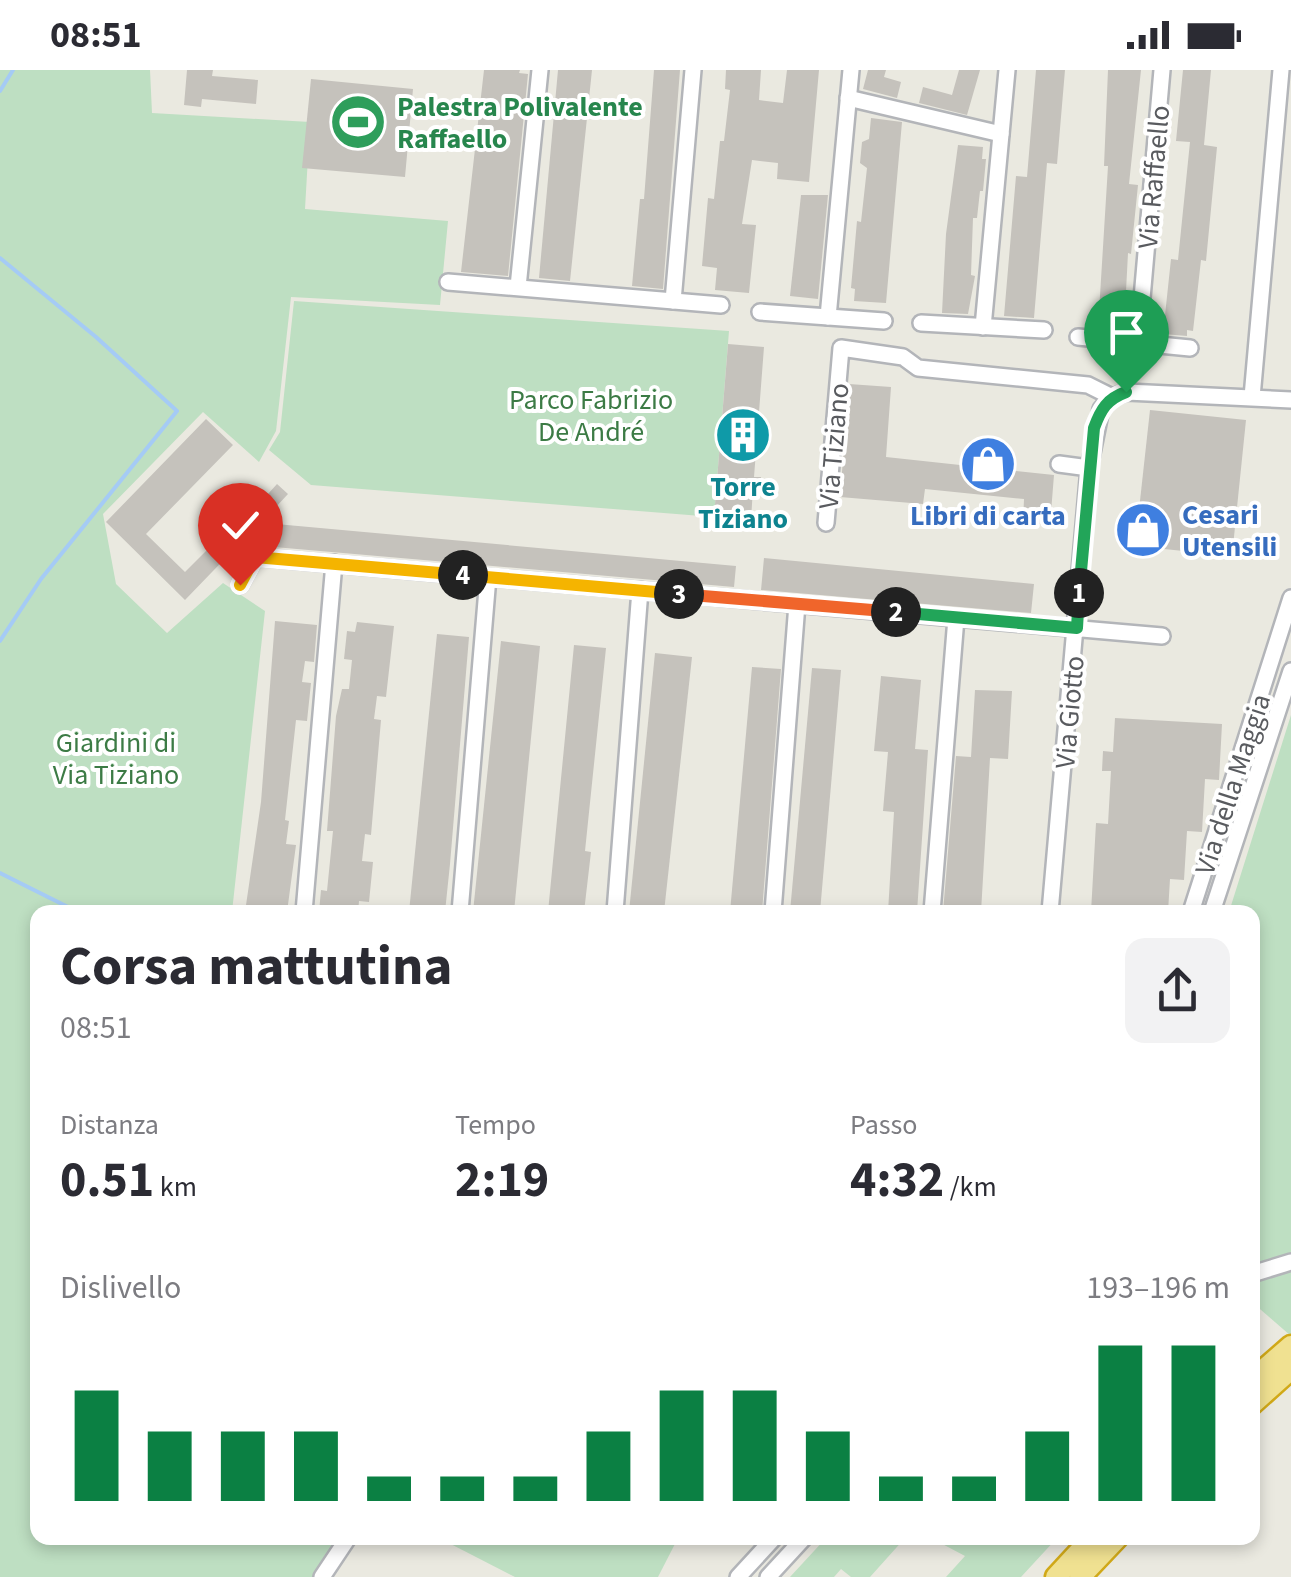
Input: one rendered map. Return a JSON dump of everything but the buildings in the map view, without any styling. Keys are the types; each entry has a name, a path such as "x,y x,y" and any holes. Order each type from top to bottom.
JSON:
{"highway":[{"path":"1260,1373 1291,1346"},
{"path":"1260,1397 1291,1369"},
{"path":"1056,1577 1086,1545"},
{"path":"1080,1577 1110,1545"}],"street":[{"path":"518,288 540,70"},
{"path":"673,301 693,70"},
{"path":"828,317 851,70"},
{"path":"983,327 1006,70"},
{"name":"Via Raffaello","path":"1138,344 1162,70"},
{"path":"1252,397 1282,70"},
{"path":"848,98 1001,134"},
{"path":"448,282 721,305"},
{"path":"760,312 884,321"},
{"path":"922,322 1044,330"},
{"path":"1078,337 1190,348"},
{"name":"Via Tiziano","path":"826,523 841,348 903,357 918,368 1088,385 1112,397"},
{"path":"1112,397 1142,391 1291,400"},
{"name":"Via Giotto","path":"1051,905 1089,468 1094,428 1101,409 1112,397"},
{"path":"1059,464 1089,468"},
{"path":"240,585 255,557 1162,636"},
{"path":"305,905 334,564"},
{"path":"461,905 488,577"},
{"path":"617,905 640,590"},
{"name":"Via della Maggia","path":"1194,905 1291,598"},
{"path":"774,905 797,604"},
{"path":"933,905 956,618"},
{"name":"Via della Maggia","path":"1214,905 1291,671"},
{"path":"1260,1272 1291,1262"},
{"path":"322,1577 343,1545"},
{"path":"738,1577 768,1545"},
{"path":"768,1577 798,1545"}],"green space":[{"name":"Giardini di Via Tiziano","path":"0,70 150,70 152,113 310,122 305,209 448,221 440,305 291,297 276,431 259,462 203,412 103,514 116,584 167,633 223,583 265,611 233,905 30,905 30,1545 338,1545 317,1577 0,1577"},
{"name":"Parco Fabrizio De André","path":"294,301 729,331 714,517 311,485 269,450 280,432"},
{"path":"1291,715 1291,1336 1260,1309 1260,905 1231,905"},
{"path":"453,1545 674,1545 658,1577 515,1577"},
{"path":"820,1545 899,1545 870,1577 851,1577 841,1569 834,1577 790,1577"},
{"path":"944,1545 1051,1545 1021,1577 946,1577 965,1556"}],"waterway":[{"path":"0,91 13,70"},
{"path":"0,258 96,337 177,411 41,579 0,641"},
{"path":"0,873 64,905"}],"place":[{"name":"Palestra Polivalente Raffaello","path":"358,122"},
{"name":"Torre Tiziano","path":"743,435"},
{"name":"Libri di carta","path":"988,464"},
{"name":"Cesari Utensili","path":"1143,530"}],"route":[{"path":"240,585 255,557 1077,628 1094,428 1101,409 1112,397 1126,392"}]}
